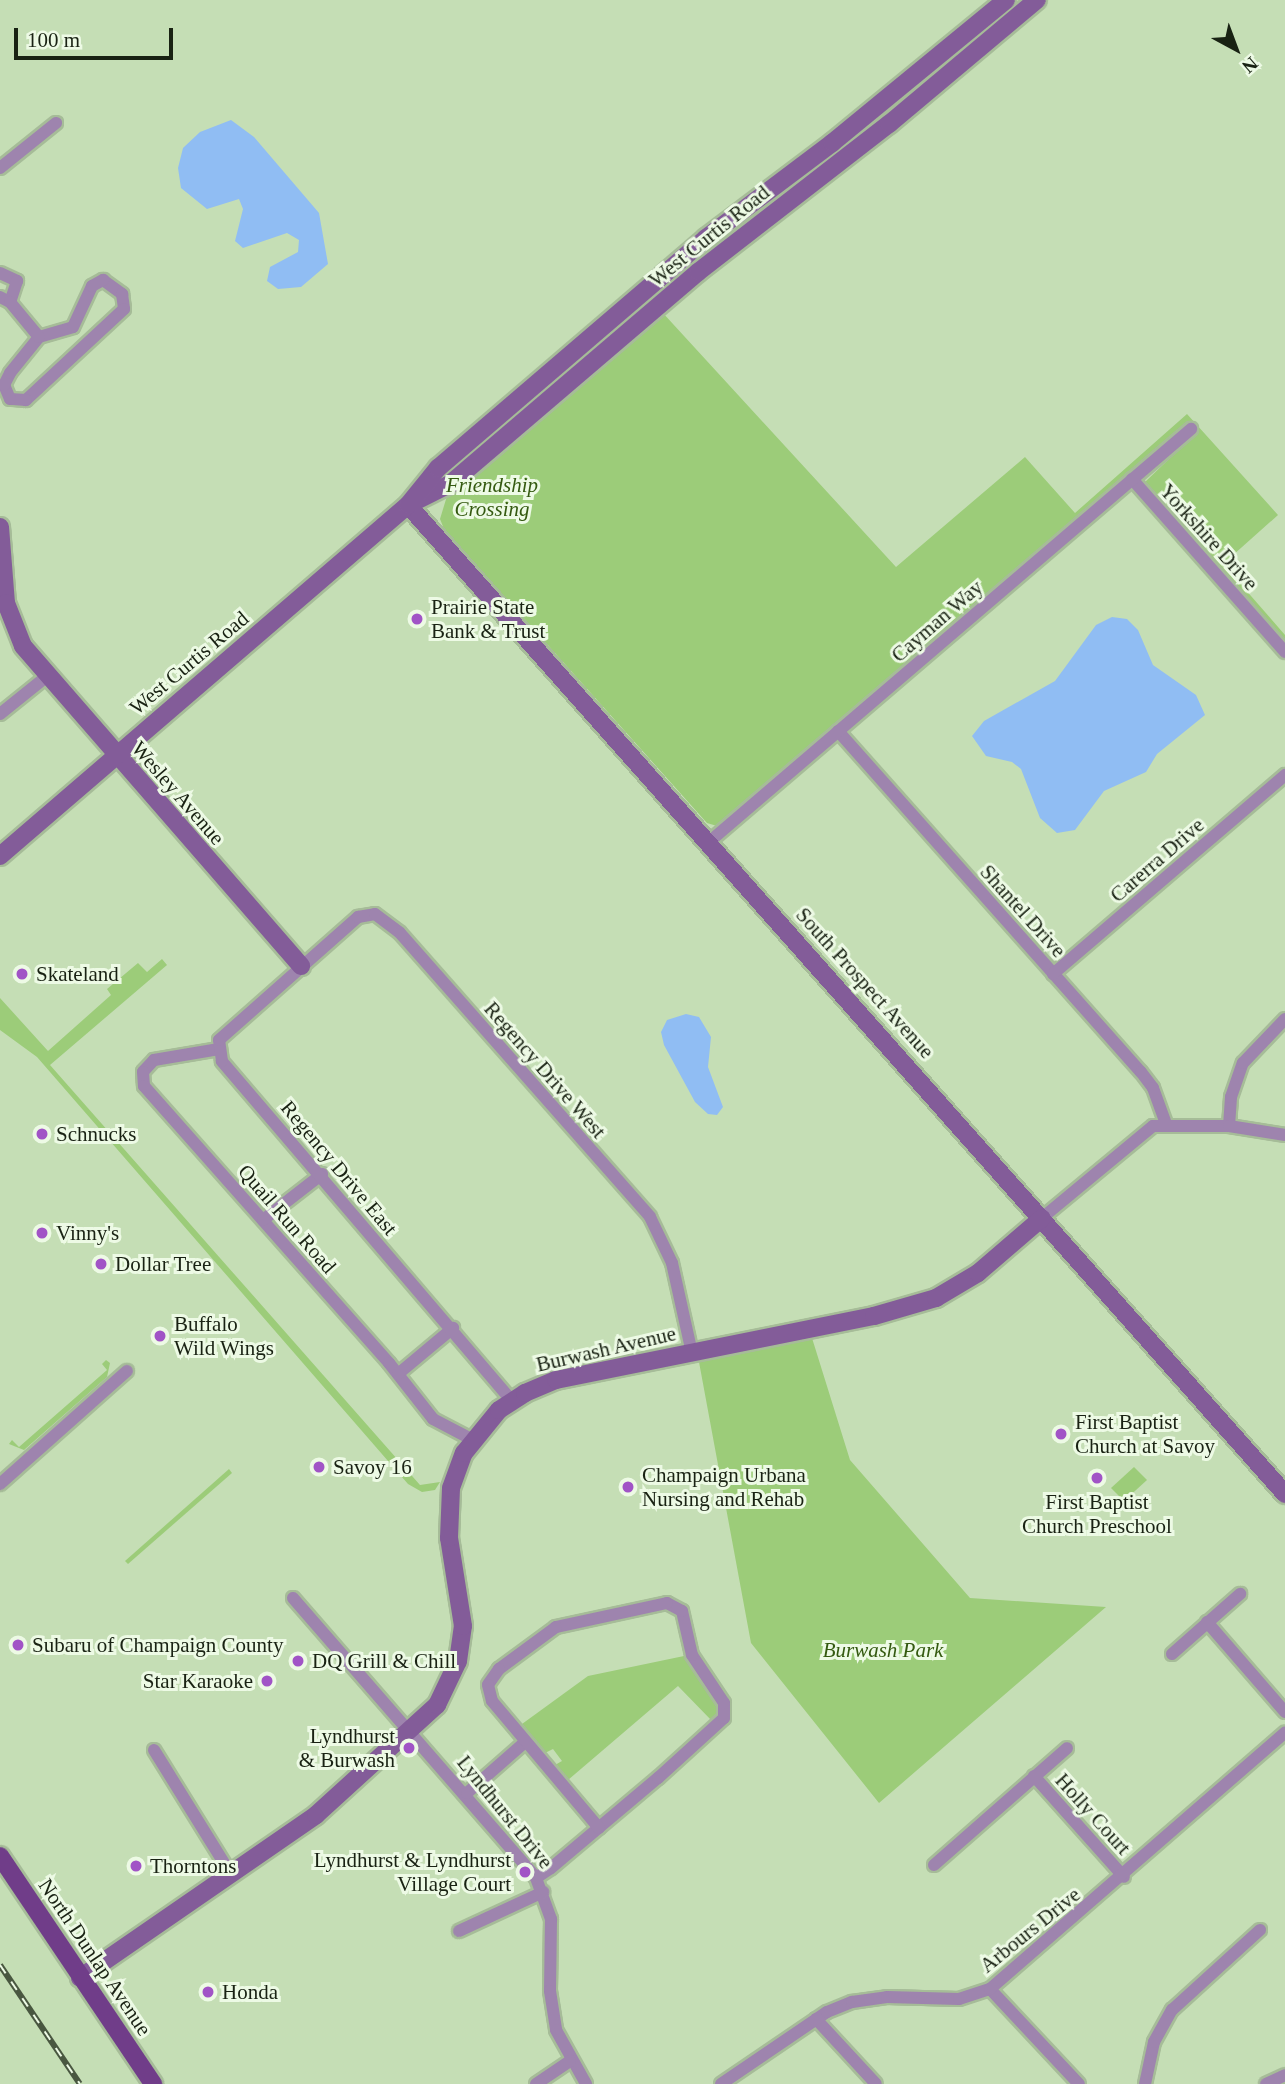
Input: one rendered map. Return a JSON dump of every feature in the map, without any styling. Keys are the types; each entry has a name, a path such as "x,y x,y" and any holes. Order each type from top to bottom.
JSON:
{"main road":[{"name":"West Curtis Road","path":"0,856 408,505 438,468 706,238 832,143 1006,0"},
{"name":"West Curtis Road","path":"408,505 450,484 698,272 889,124 1037,0"},
{"name":"South Prospect Avenue","path":"408,505 1285,1494"},
{"name":"Wesley Avenue","path":"0,527 9,617 46,677 301,966"},
{"name":"Burwash Avenue","path":"80,1978 316,1815 413,1732 444,1694 461,1646 461,1607 448,1507 456,1469 473,1440 512,1401 556,1380 874,1316 936,1298 978,1273 1042,1218"},
{"name":"North Dunlap Avenue","path":"0,1856 153,2084"}],"street":[{"path":"0,169 56,123"},
{"path":"0,273 17,281 5,299 39,337"},
{"path":"109,281 124,298 124,309 116,317 45,378 34,394 17,401 5,393 5,381 39,337 73,327 97,282 109,281"},
{"name":"Cayman Way","path":"709,842 1191,429"},
{"name":"Yorkshire Drive","path":"1132,480 1285,652"},
{"path":"0,714 46,677"},
{"name":"Shantel Drive","path":"838,731 1153,1088 1166,1124"},
{"name":"Carerra Drive","path":"1053,974 1285,775"},
{"name":"Regency Drive West","path":"301,966 358,917 375,914 400,933 650,1217 672,1264 692,1353"},
{"path":"219,1049 219,1040 301,966"},
{"path":"1229,1126 1231,1097 1243,1063 1285,1018"},
{"name":"Regency Drive East","path":"219,1049 222,1061 322,1174 366,1232 453,1328 512,1401"},
{"name":"Quail Run Road","path":"219,1049 155,1060 144,1067 142,1080 398,1374 433,1419 473,1440"},
{"path":"1042,1218 1130,1141 1153,1126 1229,1126 1285,1135"},
{"path":"263,1220 322,1174"},
{"path":"398,1374 453,1328"},
{"path":"0,1484 127,1371"},
{"path":"1172,1654 1240,1594"},
{"name":"Lyndhurst Drive","path":"293,1598 467,1793 536,1878 543,1892 554,1940 552,2009 556,2030 570,2061 586,2084"},
{"path":"536,1878 599,1828 724,1718 724,1703 692,1655 681,1611 667,1603 565,1623 499,1669 492,1677 488,1696 599,1828"},
{"path":"1207,1622 1285,1712"},
{"name":"Arbours Drive","path":"721,2084 837,2007 866,1998 941,2001 990,1989 1124,1877 1285,1733"},
{"path":"467,1793 524,1742"},
{"name":"Holly Court","path":"934,1865 1067,1748"},
{"path":"153,1750 231,1874"},
{"name":"Holly Court","path":"1034,1776 1124,1877"},
{"path":"459,1931 543,1892"},
{"path":"1145,2084 1154,2042 1168,2017 1260,1930"},
{"path":"990,1989 1079,2084"},
{"path":"816,2020 876,2084"},
{"path":"536,2084 570,2061"},
{"path":"1266,2084 1285,2075"}],"green space":[{"name":"Friendship Crossing","path":"662,312 896,567 1025,457 1075,513 1187,414 1278,515 1223,564 1285,635 1285,642 1145,482 1196,433 1187,423 728,818 717,826 707,823 444,529 440,519 447,496"},
{"path":"162,959 167,965 50,1065 420,1485 440,1482 435,1490 422,1492 408,1484 37,1057 0,1030 0,998 48,1051 111,995 107,989 138,963 147,972"},
{"name":"Burwash Park","path":"812,1338 850,1460 970,1598 1106,1607 879,1803 751,1643 699,1362"},
{"path":"106,1360 110,1363 107,1377 24,1450 9,1444 12,1440 19,1447 107,1370 102,1364"},
{"path":"1134,1467 1147,1480 1124,1501 1111,1488"},
{"path":"229,1469 232,1473 128,1564 125,1561"},
{"path":"684,1656 720,1704 721,1714 712,1721 678,1686 568,1780 555,1765 562,1761 553,1749 545,1753 522,1724 588,1676"}],"water":[{"path":"231,120 254,137 319,213 328,264 301,287 278,289 267,281 270,267 298,252 299,240 287,233 243,248 235,241 243,209 239,199 207,209 181,188 178,168 183,148 200,132"},
{"path":"1112,617 1127,619 1138,630 1153,665 1196,695 1205,715 1157,754 1146,772 1104,791 1075,830 1057,833 1040,818 1021,769 1012,762 986,756 972,736 984,721 1055,681 1096,625"},
{"path":"686,1014 699,1017 711,1037 708,1067 723,1107 717,1115 708,1114 695,1102 664,1045 661,1032 667,1020"}],"railway":[{"path":"0,1965 80,2084"}],"place":[{"name":"Prairie State Bank & Trust","path":"417,619"},
{"name":"Skateland","path":"22,974"},
{"name":"Schnucks","path":"42,1134"},
{"name":"Vinny's","path":"42,1233"},
{"name":"Dollar Tree","path":"101,1264"},
{"name":"Buffalo Wild Wings","path":"160,1336"},
{"name":"First Baptist Church at Savoy","path":"1061,1434"},
{"name":"Savoy 16","path":"319,1467"},
{"name":"First Baptist Church Preschool","path":"1097,1478"},
{"name":"Champaign Urbana Nursing and Rehab","path":"628,1487"},
{"name":"Subaru of Champaign County","path":"18,1645"},
{"name":"DQ Grill & Chill","path":"298,1661"},
{"name":"Star Karaoke","path":"267,1681"},
{"name":"Lyndhurst & Burwash","path":"409,1748"},
{"name":"Thorntons","path":"136,1866"},
{"name":"Lyndhurst & Lyndhurst Village Court","path":"525,1872"},
{"name":"Honda","path":"208,1992"}]}
